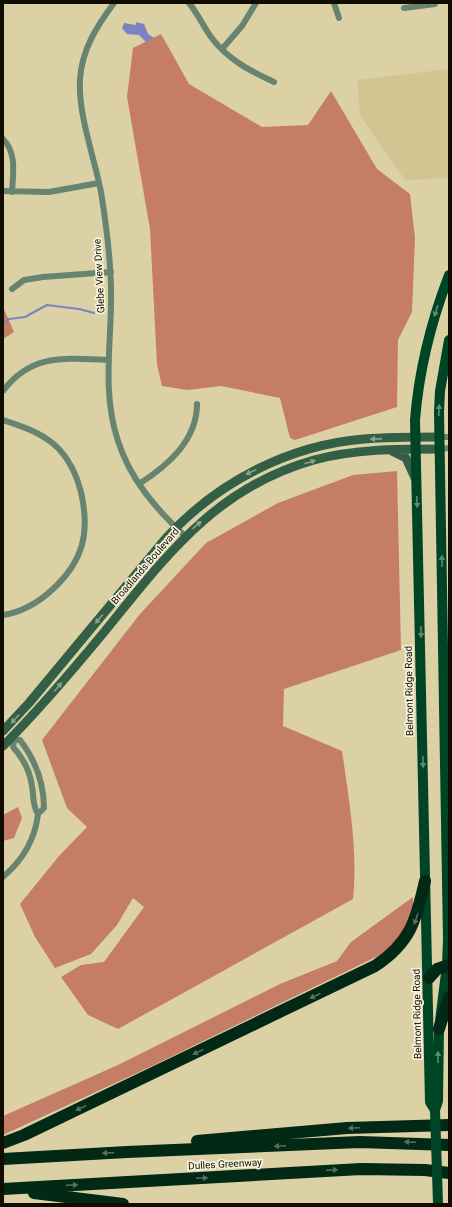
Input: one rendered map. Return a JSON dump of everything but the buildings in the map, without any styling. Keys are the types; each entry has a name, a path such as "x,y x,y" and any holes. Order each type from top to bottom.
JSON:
{"highway":[{"path":"3,1143 24,1135 375,966 396,950 410,933 417,917 425,882"},
{"path":"428,978 437,969 448,965"},
{"path":"439,1029 449,997"},
{"path":"127,1152 153,1145 339,1128 449,1125"},
{"name":"Dulles Greenway","path":"3,1159 360,1142 449,1145"},
{"name":"Dulles Greenway","path":"4,1189 361,1169 425,1170 449,1173"},
{"path":"4,1189 123,1204"}],"main road":[{"name":"Belmont Ridge Road","path":"435,1110 430,1102 415,437 417,393 422,361 429,334 449,275"},
{"name":"Belmont Ridge Road","path":"438,1204 435,1110 438,1101 439,1029 448,965 444,436 440,391 449,340"},
{"name":"Broadlands Boulevard","path":"3,730 26,707 150,556 176,527 210,498 230,484 271,463 306,450 364,439 444,436"},
{"name":"Broadlands Boulevard","path":"3,746 13,739 68,676 166,556 185,536 220,507 238,495 275,476 318,459 385,450 444,449"},
{"path":"385,450 396,452 406,458 416,482"}],"street":[{"name":"Glebe View Drive","path":"114,3 90,41 85,54 80,79 81,104 99,183 106,229 110,272 111,304 108,396 115,430 127,464 155,506 185,536"},
{"path":"190,3 208,33 222,49 241,65 274,82"},
{"path":"222,49 242,26 256,3"},
{"path":"334,3 339,18"},
{"path":"404,8 420,4 435,4"},
{"path":"3,139 10,147 13,160 12,192"},
{"path":"3,191 49,192 99,183"},
{"path":"12,289 24,280 51,276 110,272"},
{"path":"3,391 25,370 44,361 65,358 108,360"},
{"path":"139,484 158,472 190,435 197,417 197,404"},
{"path":"3,420 38,433 53,444 66,457 79,484 86,526 80,553 66,576 37,602 22,610 3,615"},
{"path":"3,730 13,739 20,740 26,748 40,776 44,796 44,808 38,814 36,827 28,847 12,869 3,877"},
{"path":"13,739 13,747 23,760 31,780 33,808 38,814"}],"shaded area":[{"path":"161,34 189,84 262,127 308,125 331,91 377,169 410,194 415,238 412,312 398,340 397,407 295,440 290,438 280,398 221,386 188,390 162,386 157,364 150,229 127,97 133,48"},
{"path":"449,69 449,178 405,180 360,116 357,80"},
{"path":"3,307 14,332 3,339"},
{"path":"397,471 401,650 284,689 283,726 342,751 354,844 353,899 118,1029 88,1015 61,977 81,965 104,962 144,907 133,898 117,925 91,954 55,968 35,937 20,904 59,856 87,827 67,808 42,740 140,614 206,543 278,503 353,475"},
{"path":"18,807 22,818 14,838 3,841 3,815"},
{"path":"413,897 413,917 402,937 380,955 152,1066 3,1135 3,1116 118,1065 280,984 337,961 351,942"}],"water":[{"path":"136,22 144,24 148,34 154,38 146,42 139,35 127,34 122,28 124,23 136,25"}],"waterway":[{"path":"3,323 9,319 25,317 47,305 79,309 94,313"}]}
